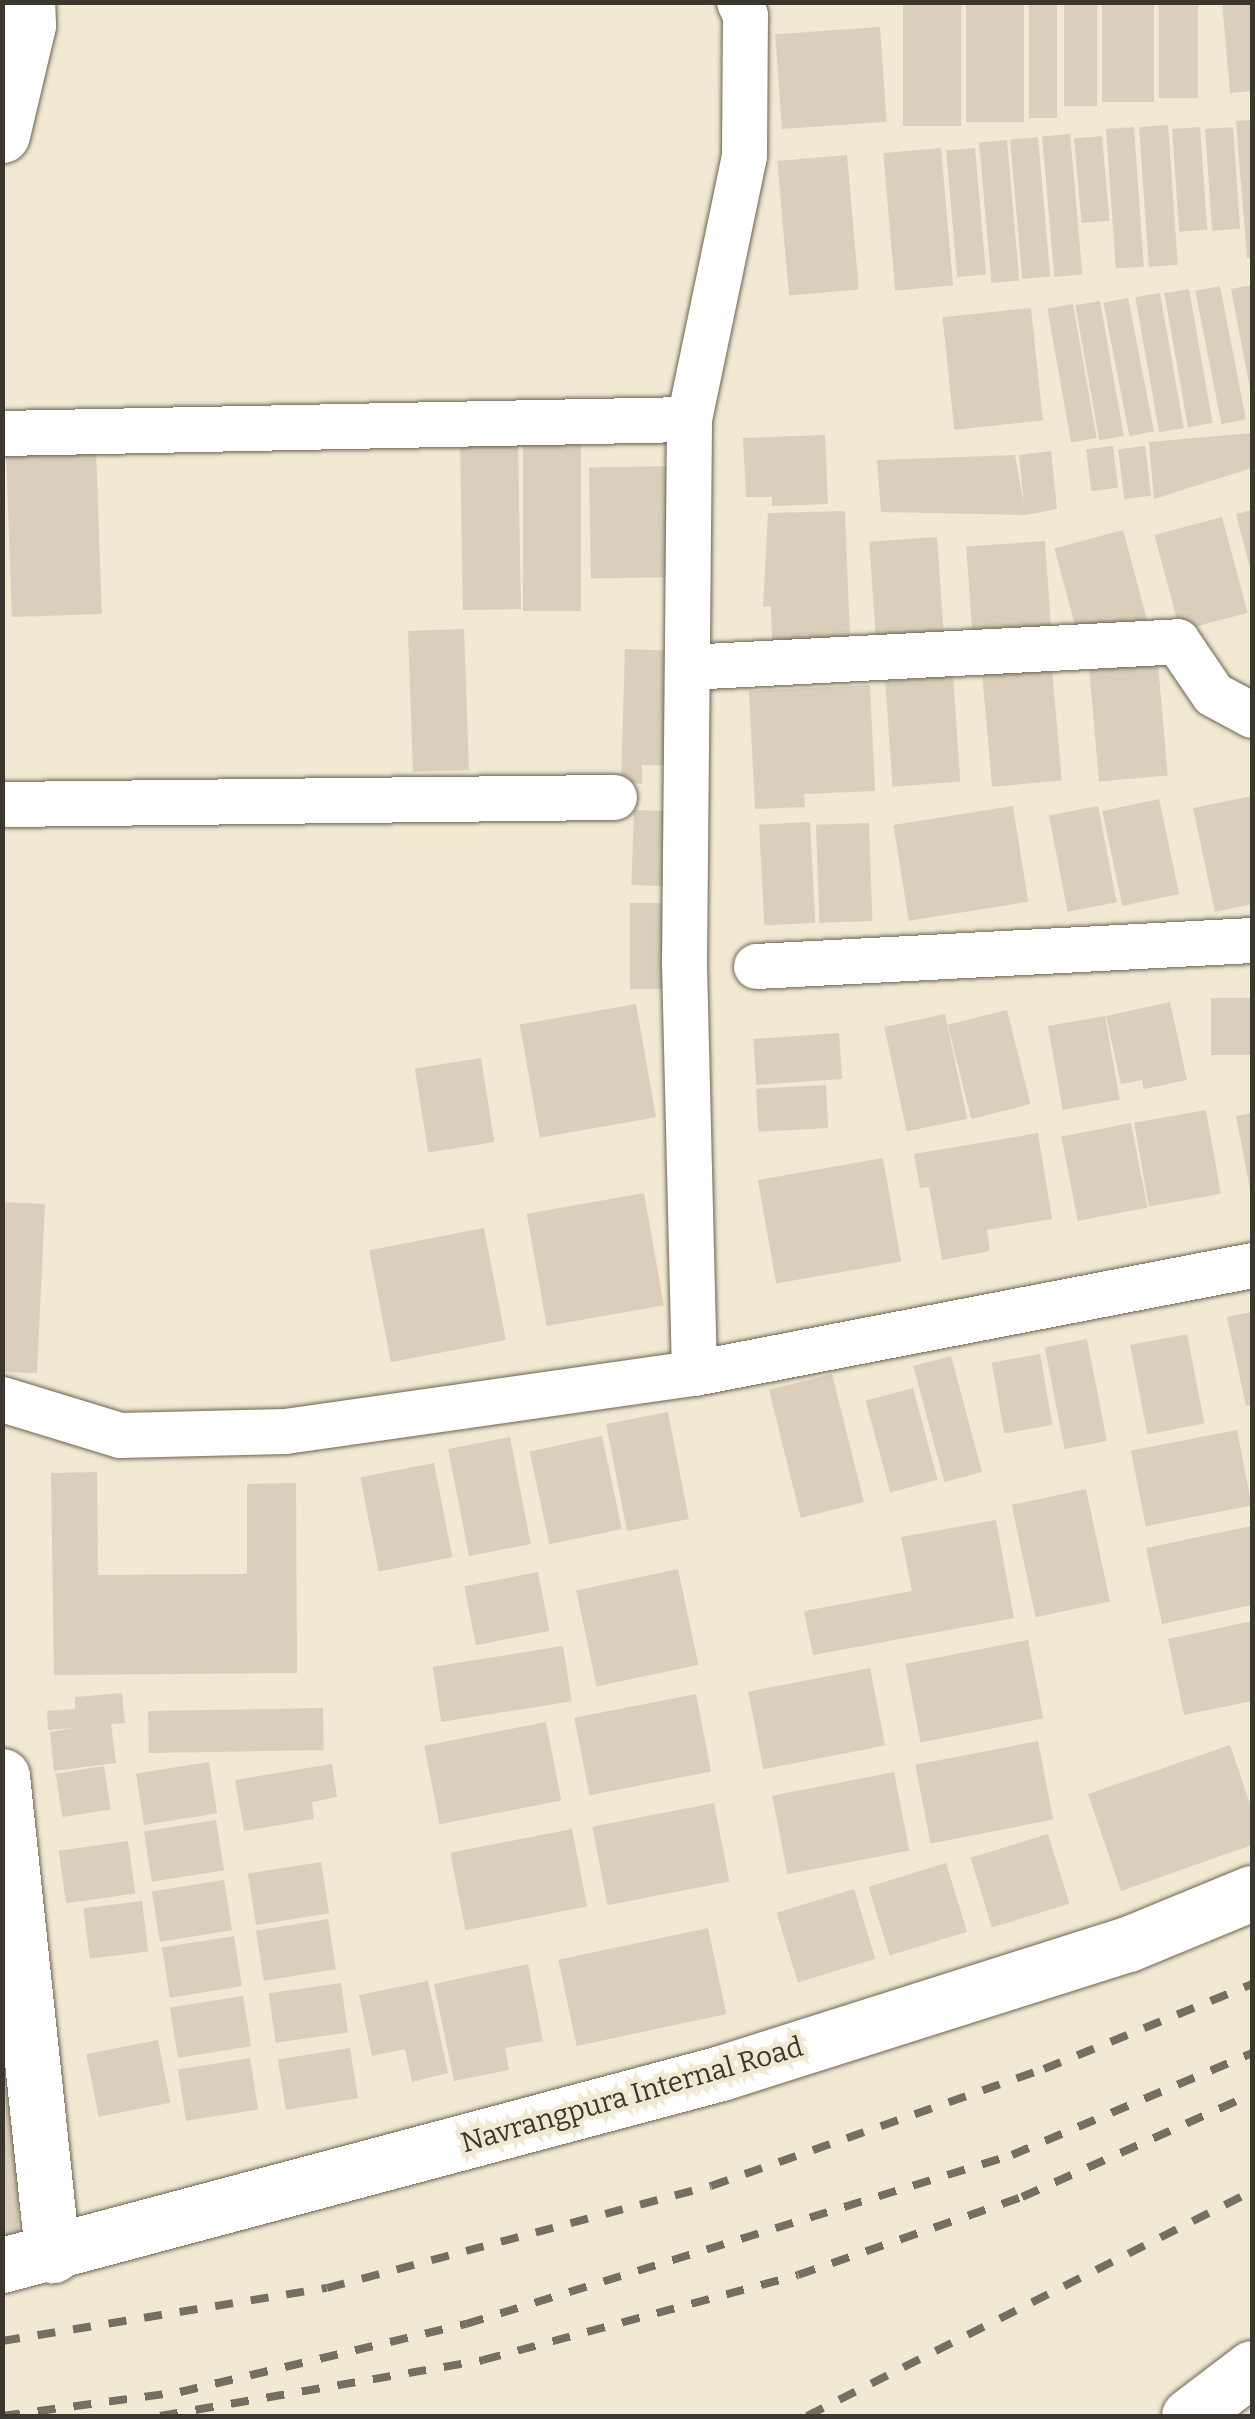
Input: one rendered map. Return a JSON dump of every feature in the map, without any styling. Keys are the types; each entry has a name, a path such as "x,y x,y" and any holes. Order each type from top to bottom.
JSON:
{"street":[{"path":"2,135 10,74 27,2"},
{"path":"694,1373 684,964 689,418 744,155 745,15 739,2"},
{"path":"2,432 689,418"},
{"path":"687,667 1178,641 1213,694 1252,715"},
{"path":"2,804 614,798"},
{"path":"756,966 1252,940"},
{"path":"2,1399 120,1434 285,1431 694,1373 1252,1265"},
{"path":"2,1776 27,2260"},
{"name":"Navrangpura Internal Road","path":"27,2260 721,2073 1128,1944 1252,1894"},
{"path":"1189,2416 1252,2368"}],"building":[{"path":"903,2 961,2 961,126 903,126"},
{"path":"966,2 1024,2 1024,122 966,122"},
{"path":"1029,2 1057,2 1057,118 1029,118"},
{"path":"1064,2 1097,2 1097,106 1064,106"},
{"path":"1102,2 1154,2 1154,102 1102,102"},
{"path":"1159,2 1198,2 1198,98 1159,98"},
{"path":"1222,2 1251,2 1252,91 1230,93"},
{"path":"880,27 887,122 782,129 775,34"},
{"path":"1252,120 1252,258 1247,258 1236,121"},
{"path":"1168,125 1178,265 1149,267 1139,127"},
{"path":"1134,127 1144,267 1116,269 1106,129"},
{"path":"1200,127 1207,230 1179,232 1172,129"},
{"path":"1233,127 1240,229 1212,231 1205,129"},
{"path":"1070,134 1082,274 1054,277 1042,136"},
{"path":"1102,136 1109,221 1082,223 1074,138"},
{"path":"1038,137 1050,276 1022,279 1010,139"},
{"path":"1007,140 1019,280 991,283 979,142"},
{"path":"941,148 953,285 895,291 883,153"},
{"path":"975,148 986,275 957,277 946,151"},
{"path":"847,155 859,289 789,296 777,161"},
{"path":"1252,285 1252,394 1251,394 1231,289"},
{"path":"1220,286 1246,420 1221,424 1195,291"},
{"path":"1189,289 1213,423 1188,427 1164,293"},
{"path":"1160,293 1184,428 1159,432 1135,297"},
{"path":"1128,298 1154,432 1129,436 1103,303"},
{"path":"1100,301 1124,436 1099,440 1075,305"},
{"path":"1073,304 1097,438 1071,442 1047,309"},
{"path":"1031,308 1043,420 954,430 942,317"},
{"path":"1252,433 1252,468 1154,499 1149,442"},
{"path":"825,435 828,504 772,506 772,497 746,497 743,438"},
{"path":"518,441 521,609 463,610 460,442"},
{"path":"523,443 581,443 581,611 523,611"},
{"path":"1113,446 1118,488 1091,491 1086,449"},
{"path":"1145,446 1151,496 1124,499 1118,449"},
{"path":"96,448 102,614 12,617 6,451"},
{"path":"1051,451 1057,509 1025,515 881,512 877,460 1015,455 1024,505 1019,455"},
{"path":"678,466 680,577 591,579 589,468"},
{"path":"1252,510 1252,571 1251,572 1236,514"},
{"path":"845,511 850,638 772,641 771,606 763,607 768,513"},
{"path":"1222,517 1248,613 1180,631 1154,535"},
{"path":"1123,530 1149,626 1080,644 1054,548"},
{"path":"937,537 944,643 877,647 869,542"},
{"path":"1045,541 1052,638 973,643 966,547"},
{"path":"464,629 469,770 413,772 408,631"},
{"path":"625,649 682,651 680,766 642,765 642,784 621,782"},
{"path":"1158,664 1168,776 1099,782 1089,670"},
{"path":"1052,669 1062,781 992,787 982,675"},
{"path":"953,676 960,782 893,786 885,681"},
{"path":"870,685 875,791 804,794 805,807 755,809 749,691"},
{"path":"1252,796 1252,904 1215,912 1193,808"},
{"path":"1159,799 1179,894 1122,906 1102,811"},
{"path":"1013,806 1028,902 909,921 893,825"},
{"path":"1098,806 1117,902 1068,912 1049,816"},
{"path":"634,810 684,812 681,887 631,885"},
{"path":"810,822 815,923 764,926 759,825"},
{"path":"869,823 872,921 819,923 816,825"},
{"path":"630,903 683,903 683,989 630,989"},
{"path":"1211,998 1252,998 1252,1055 1211,1055"},
{"path":"1170,1002 1187,1080 1144,1089 1142,1080 1121,1084 1106,1016"},
{"path":"636,1004 656,1117 540,1138 520,1024"},
{"path":"1007,1010 1030,1104 971,1119 948,1025"},
{"path":"945,1014 967,1119 907,1132 884,1027"},
{"path":"1105,1016 1120,1100 1063,1110 1048,1026"},
{"path":"839,1033 842,1079 756,1085 753,1039"},
{"path":"481,1058 494,1142 428,1152 415,1068"},
{"path":"826,1085 828,1128 758,1132 756,1089"},
{"path":"1206,1110 1221,1194 1149,1206 1134,1123"},
{"path":"1252,1113 1252,1195 1251,1195 1236,1116"},
{"path":"1131,1123 1147,1207 1078,1221 1061,1137"},
{"path":"1038,1133 1052,1219 987,1230 990,1251 942,1260 929,1187 920,1188 914,1154"},
{"path":"883,1158 901,1261 776,1283 758,1180"},
{"path":"644,1193 664,1305 547,1326 527,1214"},
{"path":"2,1202 45,1204 37,1373 2,1372"},
{"path":"484,1228 506,1340 391,1362 369,1250"},
{"path":"1252,1312 1252,1404 1246,1406 1227,1317"},
{"path":"1187,1334 1204,1423 1147,1434 1130,1345"},
{"path":"1087,1339 1107,1441 1065,1449 1045,1347"},
{"path":"1040,1354 1053,1425 1004,1433 992,1363"},
{"path":"951,1356 982,1472 944,1482 913,1366"},
{"path":"832,1374 864,1502 801,1518 769,1390"},
{"path":"913,1388 938,1480 890,1492 866,1401"},
{"path":"668,1412 689,1519 627,1531 606,1424"},
{"path":"1237,1430 1252,1506 1146,1526 1131,1451"},
{"path":"602,1436 622,1529 549,1544 530,1451"},
{"path":"510,1437 531,1544 469,1556 448,1449"},
{"path":"434,1463 452,1557 379,1572 360,1477"},
{"path":"97,1472 98,1575 247,1574 247,1484 296,1483 297,1673 54,1675 51,1473"},
{"path":"1086,1489 1110,1601 1036,1617 1012,1505"},
{"path":"996,1520 1014,1618 813,1655 804,1611 912,1591 901,1537"},
{"path":"1251,1526 1252,1605 1162,1624 1146,1548"},
{"path":"678,1569 698,1665 597,1686 576,1591"},
{"path":"538,1572 549,1631 476,1645 464,1586"},
{"path":"1252,1621 1252,1701 1184,1715 1168,1639"},
{"path":"1028,1640 1043,1719 921,1742 905,1664"},
{"path":"563,1646 572,1701 441,1722 433,1667"},
{"path":"870,1668 885,1746 763,1769 748,1692"},
{"path":"122,1693 125,1723 111,1724 116,1763 54,1771 50,1732 74,1728 48,1730 47,1711 75,1709 75,1697"},
{"path":"696,1694 711,1772 589,1795 574,1718"},
{"path":"323,1708 324,1750 149,1753 148,1711"},
{"path":"546,1722 561,1801 440,1824 424,1746"},
{"path":"1038,1741 1053,1820 931,1843 915,1765"},
{"path":"1230,1745 1252,1810 1252,1845 1121,1891 1088,1794"},
{"path":"209,1762 217,1813 144,1825 136,1774"},
{"path":"332,1764 337,1797 312,1802 314,1819 244,1831 235,1780"},
{"path":"104,1766 111,1809 62,1817 56,1774"},
{"path":"894,1772 909,1851 788,1874 772,1796"},
{"path":"714,1803 729,1882 608,1905 592,1827"},
{"path":"216,1820 224,1870 152,1882 144,1831"},
{"path":"572,1829 587,1907 465,1930 450,1853"},
{"path":"1048,1834 1069,1904 992,1927 971,1858"},
{"path":"128,1841 135,1893 66,1903 59,1851"},
{"path":"321,1862 329,1913 256,1925 248,1874"},
{"path":"946,1863 967,1932 890,1956 869,1887"},
{"path":"224,1880 232,1930 160,1942 152,1891"},
{"path":"854,1889 875,1959 798,1982 777,1913"},
{"path":"142,1901 148,1952 90,1959 83,1908"},
{"path":"328,1919 336,1969 264,1981 256,1930"},
{"path":"708,1928 726,2014 577,2046 558,1960"},
{"path":"234,1936 242,1986 170,1998 162,1947"},
{"path":"528,1964 543,2041 505,2048 509,2070 454,2081 434,1984"},
{"path":"428,1981 448,2073 412,2082 405,2049 372,2056 359,1995"},
{"path":"341,1983 348,2033 276,2043 269,1993"},
{"path":"243,1996 251,2046 178,2058 170,2008"},
{"path":"158,2040 170,2103 99,2117 86,2054"},
{"path":"350,2048 358,2098 286,2110 278,2059"},
{"path":"250,2058 258,2109 186,2121 178,2069"},
{"path":"15,2076 19,2253 2,2253 2,2077"}],"railway":[{"path":"2,2341 327,2288 711,2186 1044,2069 1252,1984"},
{"path":"2,2416 180,2392 466,2324 1012,2155 1252,2053"},
{"path":"160,2416 483,2360 798,2275 1022,2197 1252,2094"},
{"path":"807,2416 1252,2191"}]}
